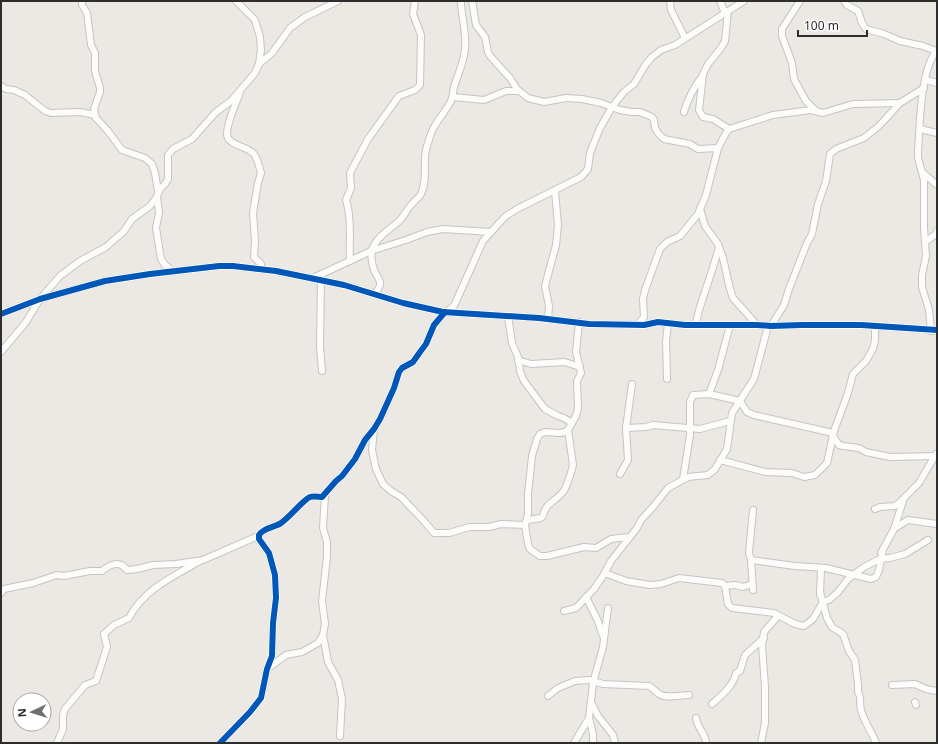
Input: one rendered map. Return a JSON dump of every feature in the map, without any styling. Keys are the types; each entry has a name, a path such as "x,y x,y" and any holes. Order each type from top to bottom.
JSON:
{"street":[{"path":"1,352 26,322 40,299 60,276 80,261 106,247 124,231 132,219 150,206 168,179 167,159 170,152 192,139 216,112 231,101 255,72 259,64 261,50 260,37 255,20 236,1"},
{"path":"259,64 272,54 290,28 305,17 338,1"},
{"path":"350,261 350,215 346,200 352,188 349,177 351,170 373,133 399,96 415,90 420,85 421,35 412,14 415,1"},
{"path":"374,294 379,289 380,280 373,269 371,251 378,239 402,218 409,207 421,194 425,178 425,151 432,131 453,97 454,85 460,71 465,50 464,20 461,1"},
{"path":"472,1 476,25 485,37 488,52 519,91 528,98 537,102 549,102 566,98 582,98 620,110 645,113 654,120 656,128 664,139 690,144 698,149 718,148"},
{"path":"670,1 671,10 685,38"},
{"path":"684,112 687,99 692,89 725,41 726,12 720,1"},
{"path":"57,743 63,729 63,715 65,709 85,684 96,681 107,647 104,634 114,625 129,618 133,610 146,596 159,586 203,560 258,536 260,532 280,523 291,515 305,500 310,497 322,497 342,476 355,459 365,440 374,429 385,410 402,368 413,362 426,344 434,325 445,312 454,306 483,241 506,216 581,177 588,169 590,153 600,128 612,107 624,92 634,84 652,57 661,50 675,45 744,1"},
{"path":"800,1 782,29 782,36 792,63 794,79 806,101 815,110"},
{"path":"1,314 40,299 105,281 219,266 242,266 261,268 344,285 399,302 445,312 548,319 589,324 668,323 679,325 757,324 769,326 875,326 935,331 922,287 922,275 926,256 924,180 918,158 924,88 930,62 937,51 900,41 884,34 866,29 862,23 858,11 847,5 844,1"},
{"path":"81,2 87,13 91,45 95,53 95,71 100,88 94,109 95,115 112,135 122,150 145,158 152,164 155,173 158,195 159,213 156,228 157,240 160,247 161,259 169,268 170,272"},
{"path":"703,74 700,113 703,117 713,120 730,129"},
{"path":"926,80 937,83"},
{"path":"1,86 25,95 45,111 51,113 80,112 95,115"},
{"path":"564,611 576,608 586,597 605,574 611,561 641,520 668,488 683,479 692,476 708,475 713,472 727,449 732,413 754,380 769,326 784,305 789,289 812,234 821,195 826,181 830,154 836,149 864,138 879,126 900,103 924,88"},
{"path":"241,89 230,120 227,136 231,142 248,149 254,154 261,173 253,213 255,241 254,257 261,264 261,268"},
{"path":"453,97 484,100 506,91 519,91"},
{"path":"638,324 644,317 643,299 645,290 660,249 667,242 680,236 692,222 700,209 706,195 718,148 726,133 730,129 773,115 815,110 824,113 853,104 900,103"},
{"path":"920,129 937,133"},
{"path":"922,172 937,185"},
{"path":"548,319 550,306 545,286 556,245 558,225 555,190"},
{"path":"700,209 705,226 719,247 733,298 757,324"},
{"path":"313,278 371,251 432,230 491,232"},
{"path":"925,242 936,234 937,231"},
{"path":"695,325 719,247"},
{"path":"321,280 320,346 322,371"},
{"path":"508,316 512,343 524,381 542,406 550,412 572,423"},
{"path":"374,429 372,450 376,469 383,484 391,492 401,497 434,532 449,534 470,527 489,527 501,524 526,523 541,518 545,508 564,492 573,465 568,430 576,416 578,408 577,381 580,373 580,367 576,352 579,322"},
{"path":"666,380 666,341 668,323"},
{"path":"709,394 718,370 730,325"},
{"path":"720,460 765,472 792,473 804,478 815,475 827,463 833,435 853,374 866,361 873,349 875,340 875,326"},
{"path":"518,360 531,364 564,362 580,367"},
{"path":"620,474 628,460 626,428 632,384"},
{"path":"683,479 690,428 690,402 693,395 709,394 740,401 747,412 833,435 839,445 859,448 866,452 890,457 936,455"},
{"path":"626,428 646,427 653,425 700,429 730,421"},
{"path":"568,430 560,433 546,432 540,434 537,439 532,456 526,523 526,533 530,549 540,556 571,551 584,547 596,548 611,539 629,537"},
{"path":"875,509 895,506 903,499 919,483 936,455"},
{"path":"324,495 323,528 327,542 328,557 322,601 325,624 324,635 328,662 338,680 342,699 340,736"},
{"path":"751,560 821,568 854,574 871,579 876,577 879,570 878,560 894,529 899,508 903,499"},
{"path":"605,574 618,577 626,581 650,585 661,584 679,578 722,583 725,586 736,585 752,587 751,560 748,553 753,510"},
{"path":"894,529 898,525 908,520 937,524"},
{"path":"220,743 250,712 261,698 267,669 273,650 273,623 276,591 275,575 271,558 258,536"},
{"path":"725,586 728,604 732,608 774,613 795,624 804,626 813,619 823,602 829,600 838,592 848,579 864,567 878,560 905,554 928,540"},
{"path":"1,594 4,589 33,583 57,575 64,576 90,571 102,571 107,566 117,563 124,565 127,570 137,570 153,565 176,564 203,560"},
{"path":"816,612 820,592 821,568"},
{"path":"820,592 827,618 832,628 842,634 847,648 855,660 858,692 860,696 860,708 864,720 870,728 876,743"},
{"path":"586,597 598,621 604,638"},
{"path":"593,743 593,734 589,718 594,681 603,647 608,608"},
{"path":"761,743 765,723 765,687 762,645 764,632 778,616"},
{"path":"267,669 286,655 302,652 318,643 324,635"},
{"path":"712,704 729,688 736,673 740,671 745,655 764,638"},
{"path":"548,696 558,688 575,681 589,680 603,684 649,686 660,695 689,695"},
{"path":"892,685 915,684 926,689 937,691"},
{"path":"591,702 598,716 613,735 615,743"},
{"path":"574,743 589,718"},
{"path":"696,718 697,725 706,738 706,743"}],"cycle path":[{"path":"1,314 40,299 105,281 150,274 219,266 233,266 276,271 344,285 403,303 443,312 539,318 589,324 644,325 658,322 685,325 861,325 937,330"},
{"path":"220,743 250,712 261,698 267,669 272,656 273,623 276,598 275,575 269,553 259,539 259,535 264,530 281,523 307,499 311,497 322,497 342,476 355,459 365,440 380,419 394,388 399,372 402,368 413,362 426,344 434,325 445,312 443,312"}]}
